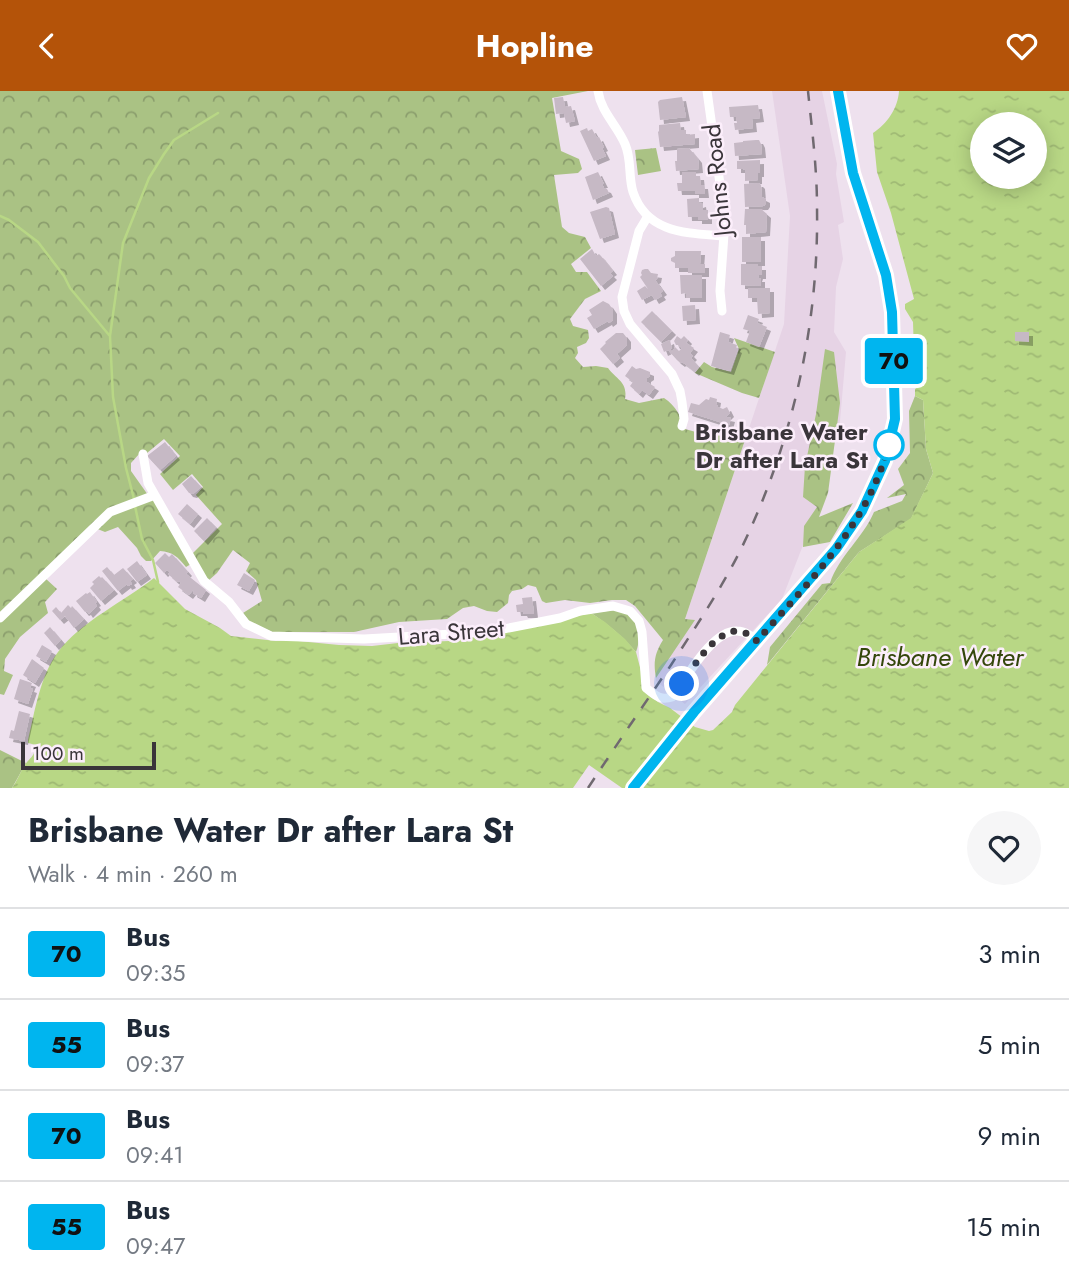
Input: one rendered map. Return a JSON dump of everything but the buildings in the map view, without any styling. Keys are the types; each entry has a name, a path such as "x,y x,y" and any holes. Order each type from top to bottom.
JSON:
{"main road":[{"path":"633,788 694,712 851,530 885,461 895,419 890,293 853,173 838,91"}],"street":[{"path":"598,91 605,113 620,133 630,158 633,191 640,207 659,224 675,232 724,236"},
{"name":"Johns Road","path":"707,91 725,220 720,291 722,311"},
{"path":"648,216 639,230 622,297 624,311 630,324 672,374 680,391 684,419 681,426"},
{"name":"Lara Street","path":"143,454 148,483 204,581 229,602 246,624 271,636 364,639 488,632 613,606 630,611 639,621 646,688 664,699 672,697 704,652 721,637 735,631 749,634 757,641"},
{"path":"0,618 110,512 155,495"}],"shaded area":[{"path":"772,91 822,91 837,164 836,174 844,222 838,225 843,259 836,287 834,332 846,352 840,421 816,512 782,599 685,704 656,681 656,678 694,620 685,619 784,324 790,216"}],"green space":[{"path":"0,91 588,91 552,98 561,151 579,159 582,169 578,173 554,175 562,227 569,233 585,237 591,248 571,264 576,272 587,272 601,291 585,299 570,319 573,326 588,330 589,338 586,343 577,347 575,358 583,367 608,368 623,385 625,399 639,403 664,398 678,412 685,429 703,434 719,430 747,434 685,619 695,620 656,678 655,658 663,640 635,606 626,600 590,603 565,600 546,603 542,601 536,587 528,585 512,591 508,603 497,612 474,606 463,608 447,619 399,622 354,632 272,632 250,622 243,613 262,601 256,580 246,571 250,563 233,550 208,581 192,554 222,524 196,495 203,487 192,474 173,490 160,474 180,456 164,439 147,453 140,453 131,463 131,471 148,495 109,510 0,616"},
{"path":"656,148 661,171 638,175 635,150"},
{"path":"734,338 775,352 759,398 695,373 704,362 731,372 739,349"},
{"path":"825,349 834,352 840,403 828,493 819,517 853,503 830,542 803,547 804,526 817,507 803,497 805,466"},
{"path":"915,396 923,400 926,449 933,473 911,519 859,552 767,665 770,647 822,584 830,583 839,564 874,512 902,501 906,494 887,498 904,485 898,469 910,453 909,411"},
{"path":"153,498 191,564 186,567 175,556 160,551 151,561 146,561 118,527 105,532 95,528 111,513"},
{"path":"45,578 57,589 45,602 48,613 20,637 5,659 4,671 13,675 4,695 0,694 0,622"},
{"path":"615,610 627,613 634,621 639,636 636,652 615,631 591,613"},
{"path":"0,750 26,763 12,788 0,788"}],"water":[{"name":"Brisbane Water","path":"899,91 1069,91 1069,788 622,788 589,765 573,788 12,788 34,752 36,745 28,743 28,740 36,706 42,683 58,652 90,621 154,578 185,609 231,636 276,641 372,646 449,641 514,631 591,613 625,639 636,652 647,694 695,727 713,730 732,712 859,552 911,518 933,473 926,449 923,400 915,396 915,389 926,382 919,356 914,355 913,322 905,309 905,304 914,299 877,172 873,133 891,115"}],"waterway":[{"path":"134,499 113,397 110,336 123,243 149,178 174,140 218,113"},
{"path":"0,216 38,242 70,288 109,335"},
{"path":"135,506 142,539 153,560 158,582"}],"railway":[{"path":"588,788 671,665 726,577 742,547 776,466 799,381 813,295 817,192 808,91"}],"bus line":[{"name":"70","path":"633,788 694,712 851,530 885,461 895,419 890,293 853,173 838,91"}],"place":[{"name":"Brisbane Water Dr after Lara St","path":"889,445"}],"route":[{"path":"682,684 704,652 729,632 749,634 757,641 851,530 885,461 890,440 889,445"}]}
